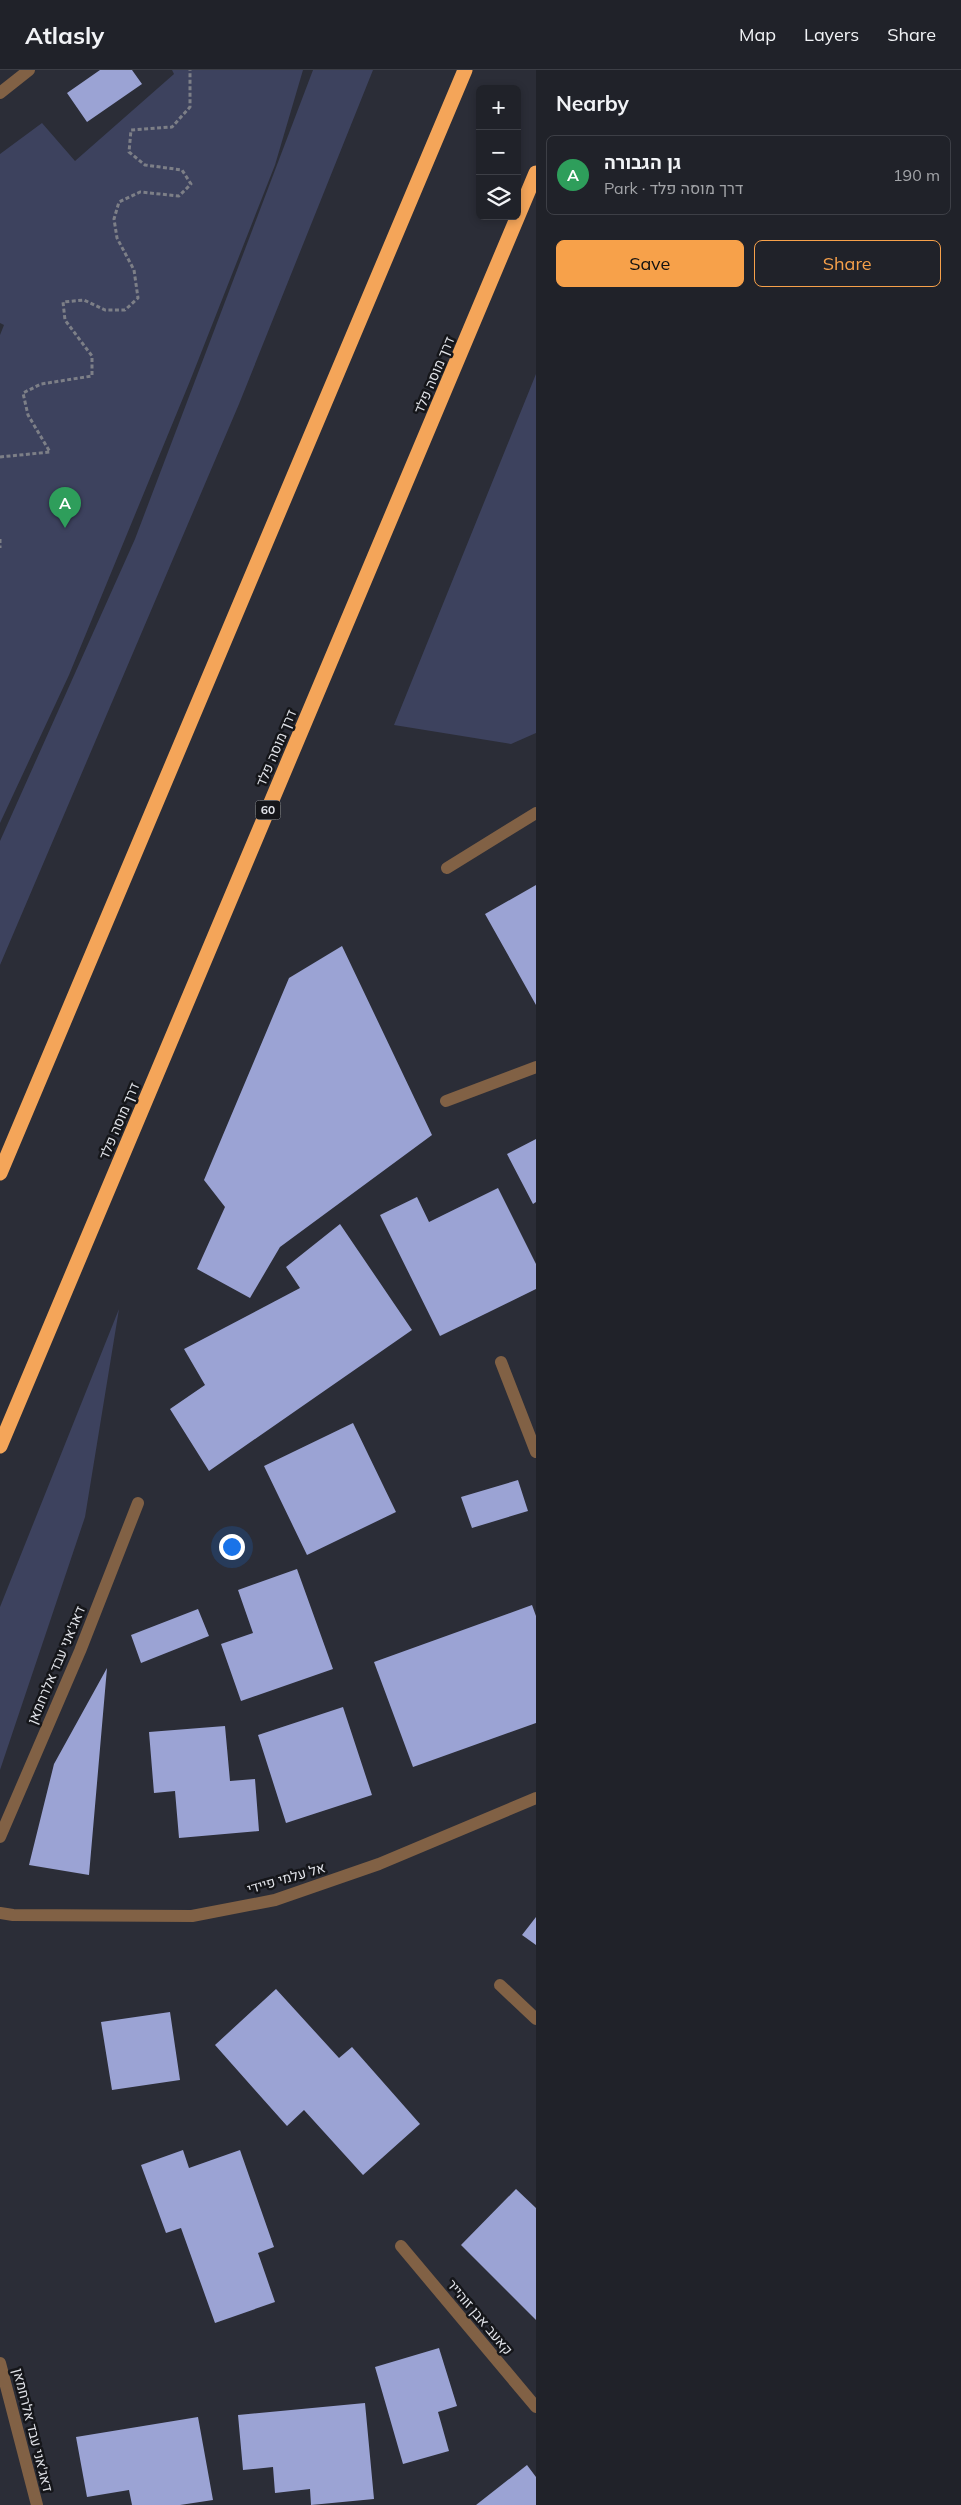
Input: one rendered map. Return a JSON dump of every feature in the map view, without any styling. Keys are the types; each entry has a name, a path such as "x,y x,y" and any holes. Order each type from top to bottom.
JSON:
{"highway":[{"path":"0,1173 465,70"},
{"name":"דרך מוסה פלד","path":"0,1446 536,173"}],"street":[{"path":"0,92 30,70"},
{"path":"447,868 536,813"},
{"path":"446,1101 536,1067"},
{"path":"501,1362 536,1452"},
{"name":"דאג'אני עבד אלרחמאן","path":"0,1837 80,1651 138,1504"},
{"name":"אל עלמי פיידי","path":"0,1913 13,1915 192,1916 275,1900 379,1864 536,1798"},
{"path":"500,1985 536,2019"},
{"name":"קאעב אבן זוהייר","path":"401,2246 536,2407"},
{"name":"דאג'אני עבד אלרחמאן","path":"0,2363 37,2505"}],"path":[{"path":"0,457 50,452 28,416 23,392 41,384 92,376 92,356 65,320 63,302 84,300 105,310 125,310 138,298 134,270 117,238 114,219 119,202 140,192 179,196 191,184 182,170 145,165 129,152 131,130 172,127 190,108 190,70"},
{"path":"0,539 0,548"}],"shaded area":[{"path":"172,70 303,70 275,165 190,381 69,675 0,823 0,335 4,325 0,323 0,154 42,123 75,161 174,74"},
{"path":"313,70 373,70 239,404 0,965 0,841 135,539"},
{"path":"536,374 536,733 511,744 394,725"},
{"path":"119,1309 85,1517 0,1770 0,1607"}],"building":[{"path":"100,70 132,70 142,84 87,122 67,93"},
{"path":"536,885 536,1005 485,914"},
{"path":"342,946 432,1135 280,1247 250,1298 197,1269 225,1207 204,1180 289,978"},
{"path":"536,1139 536,1202 533,1204 507,1154"},
{"path":"498,1188 536,1264 536,1289 440,1336 380,1215 417,1197 429,1222"},
{"path":"340,1224 412,1330 209,1471 170,1409 205,1385 184,1349 300,1288 286,1267"},
{"path":"353,1423 396,1512 307,1555 264,1466"},
{"path":"518,1480 528,1511 472,1528 461,1497"},
{"path":"297,1569 333,1669 241,1701 221,1644 253,1633 238,1590"},
{"path":"532,1605 536,1616 536,1723 413,1767 374,1662"},
{"path":"198,1609 209,1636 141,1663 131,1635"},
{"path":"107,1668 89,1875 29,1865 54,1764"},
{"path":"343,1707 372,1795 286,1823 258,1735"},
{"path":"225,1726 230,1781 255,1779 259,1831 179,1838 175,1791 154,1793 149,1732"},
{"path":"536,1917 536,1945 522,1935"},
{"path":"276,1989 339,2058 352,2047 420,2124 363,2175 304,2110 287,2126 215,2045"},
{"path":"170,2012 180,2080 112,2090 101,2022"},
{"path":"183,2150 189,2168 240,2150 274,2247 258,2253 275,2302 215,2323 181,2228 166,2233 141,2165"},
{"path":"516,2189 536,2208 536,2320 461,2245"},
{"path":"439,2348 457,2406 438,2412 449,2451 403,2464 375,2367"},
{"path":"365,2403 374,2499 311,2505 310,2489 275,2493 273,2467 243,2470 238,2415"},
{"path":"198,2417 213,2500 180,2505 132,2505 129,2490 87,2497 76,2437"},
{"path":"527,2465 536,2477 536,2505 476,2505"}],"place":[{"name":"גן הגבורה","path":"65,528"}]}
